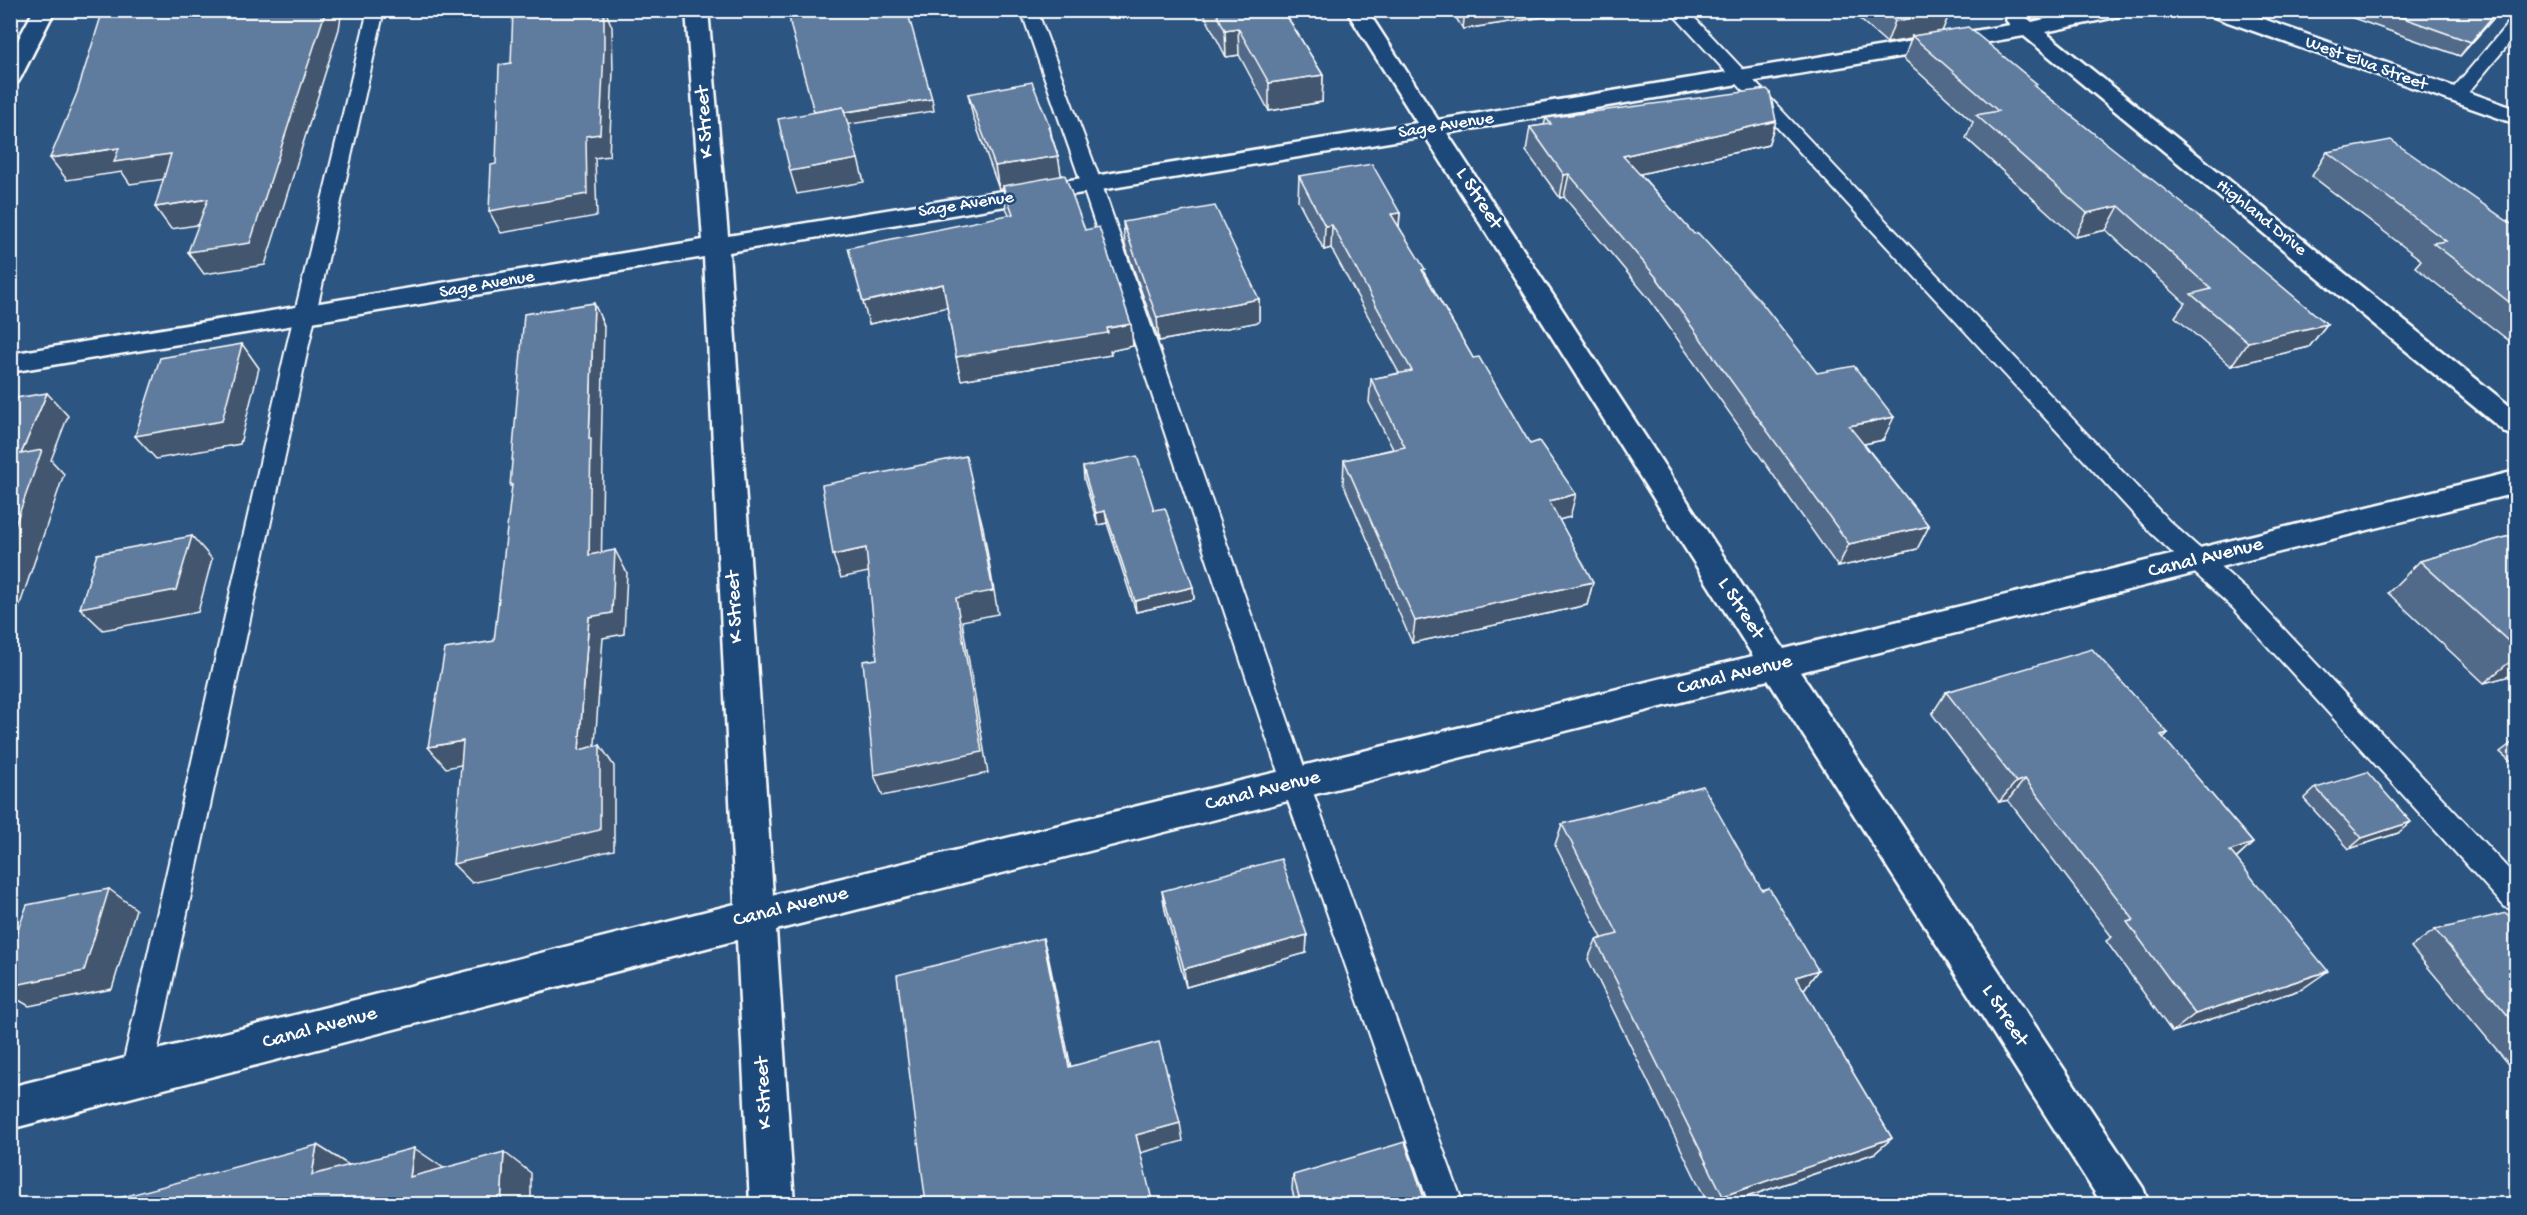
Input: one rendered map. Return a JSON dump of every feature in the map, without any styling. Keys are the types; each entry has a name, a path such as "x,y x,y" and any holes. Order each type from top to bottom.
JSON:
{"street":[{"path":"10,77 45,10"},
{"name":"K Street","path":"697,10 716,246 772,1204"},
{"name":"L Street","path":"1356,10 1776,665 2127,1204"},
{"name":"Highland Drive","path":"2006,10 2517,426"},
{"name":"Sage Avenue","path":"10,363 305,316 2028,29 2117,10"},
{"name":"West Elva Street","path":"2216,10 2517,117"},
{"name":"Canal Avenue","path":"10,1108 754,917 2517,482"}],"lane":[{"path":"136,1077 305,316 376,10"},
{"path":"1029,10 1092,185 1296,784 1446,1204"},
{"path":"1677,10 2153,519 2242,601 2517,897"},
{"path":"2456,96 2517,25"},
{"path":"2493,109 2517,126"}],"building":[{"path":"103,10 326,10 250,243 188,252 208,199 155,207 171,154 114,162 119,148 50,158 77,93"},
{"path":"513,10 604,10 600,134 586,136 587,194 489,211 491,165 496,164 499,65 511,63"},
{"path":"788,10 907,10 932,99 845,112 843,107 814,112"},
{"path":"1215,10 1283,10 1323,75 1269,83 1238,28 1225,30"},
{"path":"1883,10 1948,10 1950,12 1895,21"},
{"path":"2381,10 2498,10 2471,42"},
{"path":"1968,27 2037,84 2033,85 2183,204 2327,324 2248,342 2191,294 2211,289 2119,206 2087,213 1976,115 1998,111 1912,36"},
{"path":"1032,82 1050,127 1048,127 1058,156 995,166 968,94"},
{"path":"1767,89 1770,92 1776,121 1623,156 1694,234 1698,233 1761,302 1817,373 1854,366 1894,417 1849,426 1929,526 1849,544 1656,277 1569,174 1564,175 1530,127 1551,124 1546,118"},
{"path":"843,107 858,159 790,171 778,119"},
{"path":"2391,140 2517,228 2517,308 2433,243 2446,241 2327,152"},
{"path":"1372,164 1400,213 1391,214 1425,269 1422,270 1473,358 1479,357 1530,444 1539,441 1576,494 1549,501 1593,582 1415,621 1344,460 1405,447 1371,379 1412,371 1332,225 1325,226 1299,176"},
{"path":"1065,175 1085,230 1099,227 1131,324 1107,328 1108,333 956,357 943,284 863,302 848,248 1013,214 1003,186"},
{"path":"1215,206 1259,299 1157,318 1123,222"},
{"path":"594,303 589,439 591,439 589,555 615,550 612,613 589,617 579,750 600,745 600,830 453,864 463,741 428,747 445,649 494,641 512,485 510,486 524,314"},
{"path":"242,344 222,421 135,436 160,358"},
{"path":"47,393 21,454 42,450 10,539 10,399"},
{"path":"966,456 993,591 956,598 982,752 874,775 863,661 877,659 866,548 833,555 822,485"},
{"path":"1137,456 1154,510 1165,508 1193,587 1135,601 1105,511 1096,513 1083,467"},
{"path":"2517,534 2517,649 2420,561"},
{"path":"192,536 176,590 80,608 97,554"},
{"path":"2092,649 2168,733 2161,735 2253,843 2230,851 2328,971 2195,1014 2127,922 2134,920 2025,779 2016,782 1946,692"},
{"path":"2367,772 2411,822 2362,838 2316,788"},
{"path":"1703,786 1762,890 1769,888 1818,970 1796,977 1892,1138 1723,1196 1596,940 1618,934 1562,824"},
{"path":"1281,859 1307,935 1184,969 1162,891"},
{"path":"109,889 84,971 10,986 10,952 27,905"},
{"path":"2506,913 2517,924 2517,1026 2435,930"},
{"path":"1043,938 1069,1067 1159,1042 1180,1123 1136,1135 1153,1204 926,1204 897,975"},
{"path":"1405,1142 1426,1204 1301,1204 1293,1175"},
{"path":"317,1145 312,1175 414,1148 410,1177 504,1152 501,1204 114,1204 115,1199"}]}
